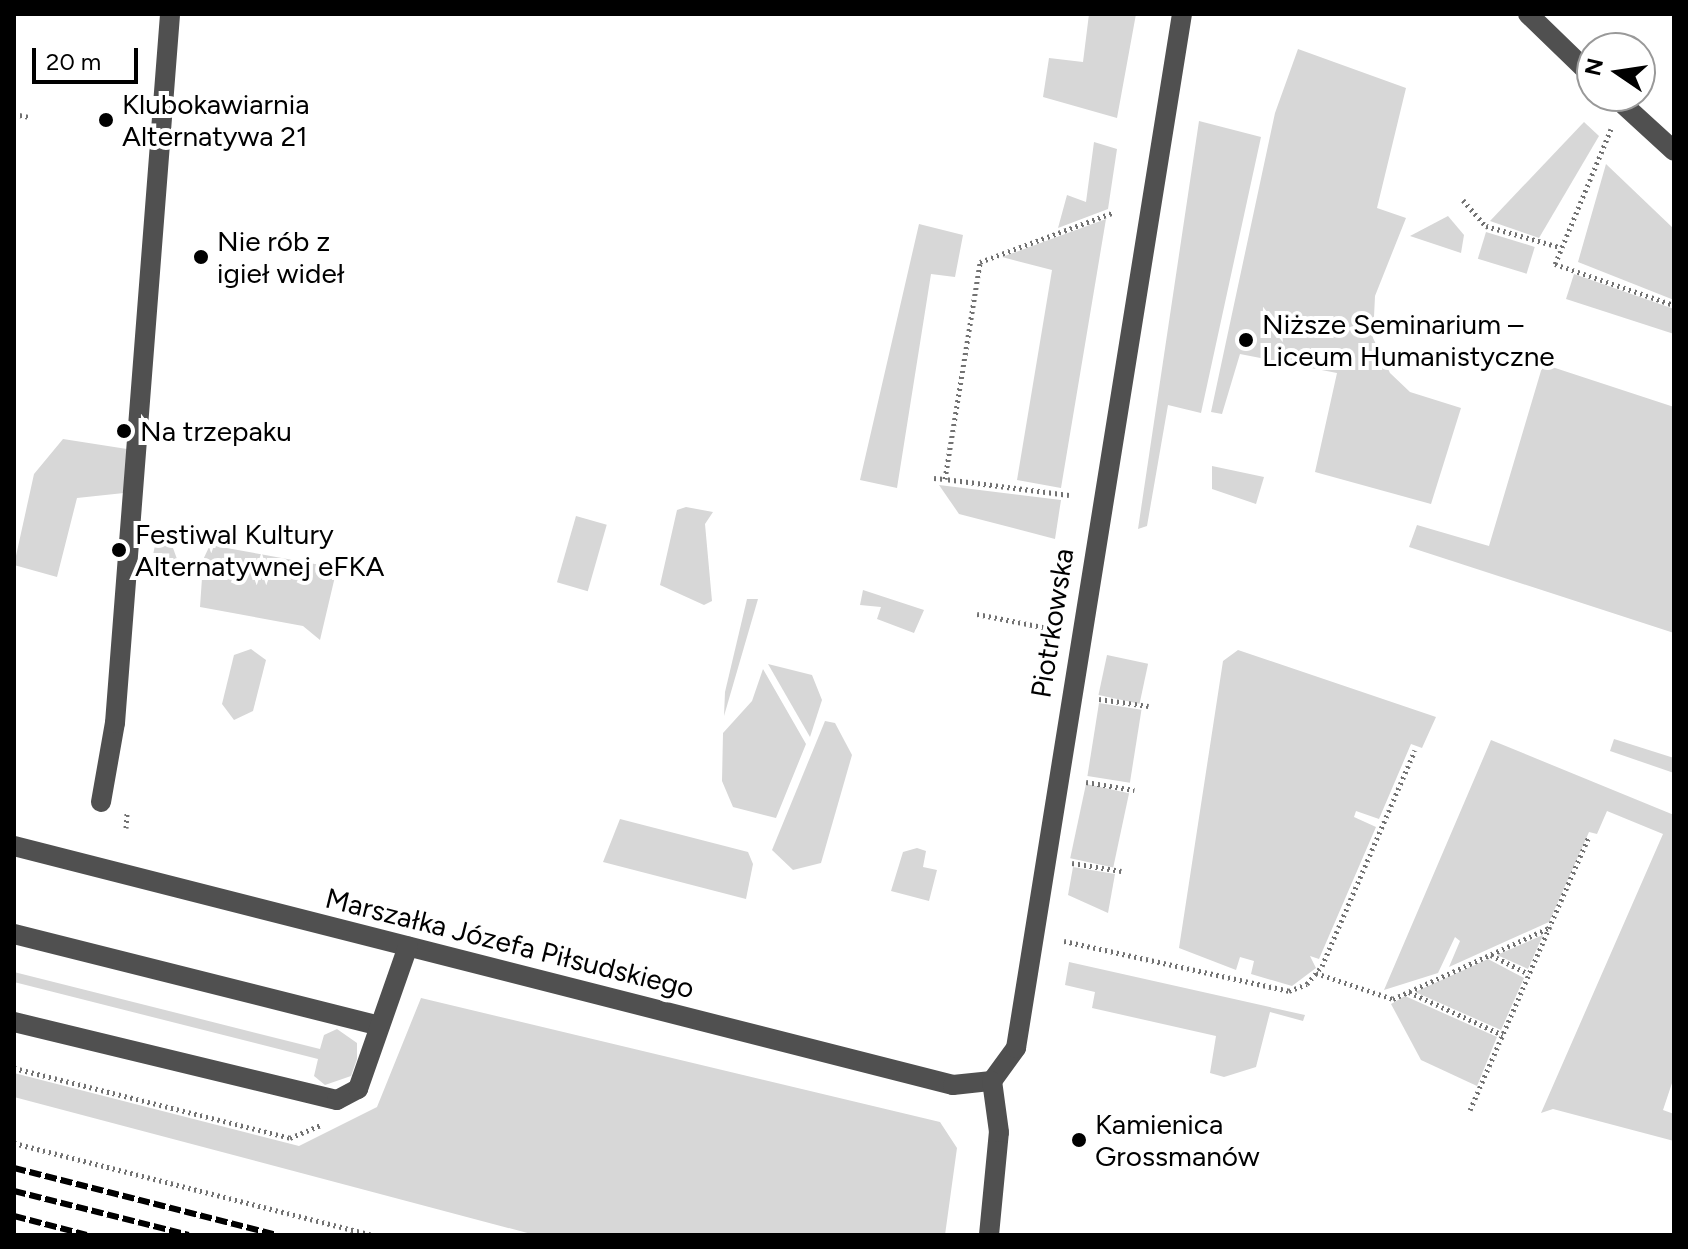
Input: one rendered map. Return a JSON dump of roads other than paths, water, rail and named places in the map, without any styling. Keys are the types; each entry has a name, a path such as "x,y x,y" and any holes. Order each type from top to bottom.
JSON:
{"street":[{"path":"101,802 115,723 170,14"},
{"name":"Piotrkowska","path":"992,1081 1016,1048 1182,14"},
{"path":"1528,14 1576,60"},
{"path":"1631,112 1674,151"},
{"name":"Marszałka Józefa Piłsudskiego","path":"14,846 953,1085 992,1081"},
{"path":"14,934 380,1026"},
{"path":"14,1022 337,1100 358,1089 408,946"},
{"path":"989,1235 999,1132 992,1081"}],"railway":[{"path":"14,1168 277,1235"},
{"path":"14,1191 189,1235"},
{"path":"14,1216 87,1235"}],"place":[{"name":"Klubokawiarnia Alternatywa 21","path":"106,120"},
{"name":"Nie rób z igieł wideł","path":"201,257"},
{"name":"Niższe Seminarium – Liceum Humanistyczne","path":"1246,340"},
{"name":"Na trzepaku","path":"124,431"},
{"name":"Festiwal Kultury Alternatywnej eFKA","path":"119,550"},
{"name":"Kamienica Grossmanów","path":"1079,1140"}]}
